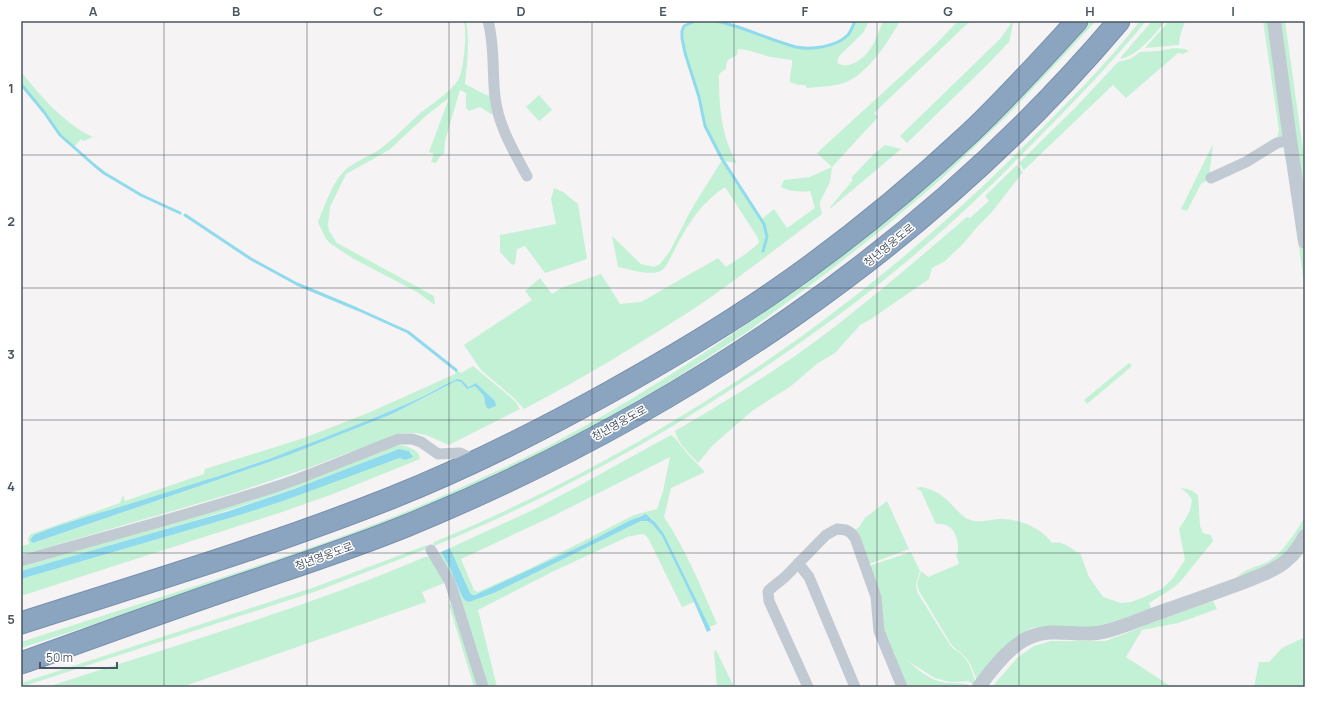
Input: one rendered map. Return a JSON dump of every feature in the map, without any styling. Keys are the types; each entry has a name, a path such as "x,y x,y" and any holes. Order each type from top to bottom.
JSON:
{"highway":[{"path":"21,623 313,527 392,498 477,461 554,423 629,382 700,340 773,292 844,240 920,178 971,132 1029,74 1077,21"},
{"name":"청년영웅도로","path":"21,663 404,527 490,489 569,451 717,367 791,318 863,265 929,212 993,155 1052,95 1119,21"}],"street":[{"path":"488,21 492,39 494,88 497,108 508,139 527,176"},
{"path":"1274,21 1305,242"},
{"path":"1211,178 1246,162 1277,143 1290,140"},
{"path":"21,560 212,506 276,486 313,474 399,438 412,439 421,442 438,454 460,453 477,461"},
{"path":"808,687 769,601 769,590 785,577 833,530 841,529 851,533 855,538 876,597 879,631 902,687"},
{"path":"980,687 988,675 1013,648 1029,638 1050,632 1086,634 1098,633 1228,588 1261,575 1287,560 1305,536"},
{"path":"431,550 450,582 483,687"},
{"path":"798,563 809,577 855,687"}],"green space":[{"path":"464,21 466,21 468,45 465,84 486,95 493,96 498,114 491,114 480,107 469,111 466,108 466,93 460,90 445,141 444,154 441,155 436,163 431,162 434,154 429,152 449,98 428,114 389,150 346,174 330,207 328,224 329,231 337,243 434,296 435,305 417,292 354,259 331,244 326,239 318,222 332,189 344,171 385,145 456,83 461,73 464,58"},
{"path":"697,21 713,21 722,23 796,47 817,48 831,46 843,40 853,28 856,21 869,21 863,33 839,56 837,63 841,65 848,65 858,61 868,52 883,21 900,21 890,38 869,65 853,79 836,85 807,88 805,85 798,85 790,82 792,60 771,57 738,49 737,55 728,60 726,69 719,75 720,109 724,132 737,163 725,161 714,145 705,126 700,100 685,51 683,34 685,27"},
{"path":"958,21 970,21 874,113 878,117 832,167 817,153 936,44"},
{"path":"1089,21 1096,21 1009,114 940,180 886,226 828,272 747,332 679,376 615,414 553,449 424,510 221,583 21,648 21,642 269,562 398,515 472,483 535,453 621,405 725,339 825,268 1075,37"},
{"path":"1140,21 1146,21 1083,92 1019,158 956,218 913,256 819,330 686,418 625,454 531,503 467,532 434,546 433,545 434,542 516,505 597,465 675,420 751,372 824,319 895,264 963,205 1072,98 1114,53"},
{"path":"1152,21 1166,21 1140,49 1128,57 1121,59 1121,57"},
{"path":"1169,21 1185,21 1180,36 1179,45 1145,48"},
{"path":"1263,21 1269,21 1285,138 1277,138 1279,130"},
{"path":"1278,21 1285,21 1305,164 1305,194"},
{"path":"1012,22 1013,24 1009,42 907,143 900,136 1000,39"},
{"path":"1175,48 1189,51 1183,54 1178,53 1126,98 1113,85 1024,170 1019,163 1076,107 1118,62 1130,59 1140,52"},
{"path":"21,72 62,117 93,137 83,141 81,139 74,147 70,144 21,82"},
{"path":"539,95 552,110 539,121 526,107"},
{"path":"1282,143 1284,144 1298,213 1305,260 1305,291 1290,179"},
{"path":"1213,144 1209,177 1201,184 1187,211 1181,209"},
{"path":"885,145 901,149 830,209 853,180 851,178 874,154"},
{"path":"722,160 764,224 766,237 763,252 767,235 766,227 762,219 774,209 787,228 815,208 810,191 803,192 785,189 781,187 784,180 810,177 832,167 830,182 820,202 822,214 709,299 651,336 567,386 524,409 515,399 481,370 464,345 532,300 525,291 540,278 552,294 561,288 601,274 620,304 641,302 718,258 726,267 747,253 759,243 758,238 725,187 708,200 695,215 684,232 668,263 661,271 649,273 618,267 612,236 641,264 654,267 660,264 670,251 691,210"},
{"path":"1017,165 1023,172 991,213 963,244 945,261 932,268 929,279 860,325 835,353 818,363 791,386 752,411 713,445 698,463 679,440 675,431 776,369 850,315 967,217 970,218 989,201 985,196"},
{"path":"554,188 563,192 578,204 587,259 545,273 525,246 517,249 515,264 512,265 500,252 500,235 556,224 551,199"},
{"path":"1129,363 1132,366 1087,404 1084,400"},
{"path":"473,366 515,401 520,409 449,445 426,435 416,433 400,433 311,467 234,493 21,555 21,546 29,544 28,538 31,534 120,503 123,495 125,501 204,474 205,469 304,438 368,413 455,374 456,369 461,373","holes":["457,379 462,380 467,387 476,383 495,401 485,404 484,396 475,385 467,389 461,382 456,381 392,414 289,455 33,543 31,540 108,510 187,487 288,452 413,401"]},
{"path":"671,435 675,438 705,472 671,488 664,517 686,556 717,624 709,627 664,534 651,517 642,515 480,594 472,595 450,548 535,509","holes":["670,457 663,491 657,509 634,515 531,568 478,592 474,590 461,559 551,517"]},
{"path":"401,445 416,451 420,456 420,459 333,494 282,512 21,596 21,579 240,515 412,454 405,450 393,451 302,486 209,516 21,571 21,567 254,498 394,446"},
{"path":"922,487 941,495 960,513 970,520 980,521 1005,519 1021,522 1042,532 1052,543 1056,542 1063,544 1080,553 1089,577 1103,597 1121,603 1131,602 1162,589 1173,578 1185,560 1179,529 1189,513 1192,500 1181,488 1191,490 1198,495 1200,526 1203,533 1211,535 1213,541 1181,581 1173,588 1149,603 1152,610 1100,628 1082,629 1046,626 1031,628 1017,638 978,685 970,663 953,647 919,591 917,584 921,571 928,577 959,564 956,554 958,552 958,546 956,536 947,525 936,524 921,491 916,488"},
{"path":"887,501 909,549 869,564 853,532 859,527 865,518"},
{"path":"1305,517 1305,528 1288,551 1276,562 1235,579 1247,570 1273,559 1289,542"},
{"path":"641,521 647,521 652,524 662,536 694,602 682,607 648,538 645,535 642,534 627,537 552,572 478,610 497,687 486,687 437,554 441,552 469,602 494,593"},
{"path":"427,545 429,548 317,591 21,687 21,683 315,587"},
{"path":"911,552 920,571 916,584 917,592 950,645 966,660 971,668 977,687 968,681 950,682 935,678 893,652 882,631 869,566"},
{"path":"425,557 430,557 447,582 422,592 426,602 182,687 47,687 190,642 285,610 379,576"},
{"path":"1213,601 1217,609 1178,623 1142,630 1126,657 1172,687 992,687 1018,657 1034,646 1051,641 1105,641 1155,621"},
{"path":"454,603 480,687 474,687 449,605"},
{"path":"1305,637 1305,687 1254,687 1259,662 1269,662 1282,648"},
{"path":"716,650 734,687 717,687 714,652"},
{"path":"893,653 904,658 924,674 935,680 974,687 905,687"}],"water":[{"path":"457,379 462,380 468,387 476,383 495,401 496,406 488,409 485,404 484,396 475,386 467,389 461,382 456,381 392,414 289,455 33,543 30,540 34,535 55,527 258,463 396,409"},
{"path":"399,449 409,451 413,457 405,460 400,458 394,460 283,501 240,515 21,579 21,571 229,511 294,489"},
{"path":"646,514 655,522 664,534 711,630 707,632 662,536 652,524 647,521 641,521 494,593 469,602 463,598 450,568 441,552 450,548 470,593 475,595"}],"waterway":[{"path":"695,21 684,26 682,38 685,53 699,97 705,126 722,159 764,224 767,237 763,251"},
{"path":"717,21 802,48 824,47 843,39 848,35 855,21"},
{"path":"21,84 44,112 60,135 94,165 104,173 141,195 180,213"},
{"path":"185,215 251,259 297,284 408,332 456,370"}]}
